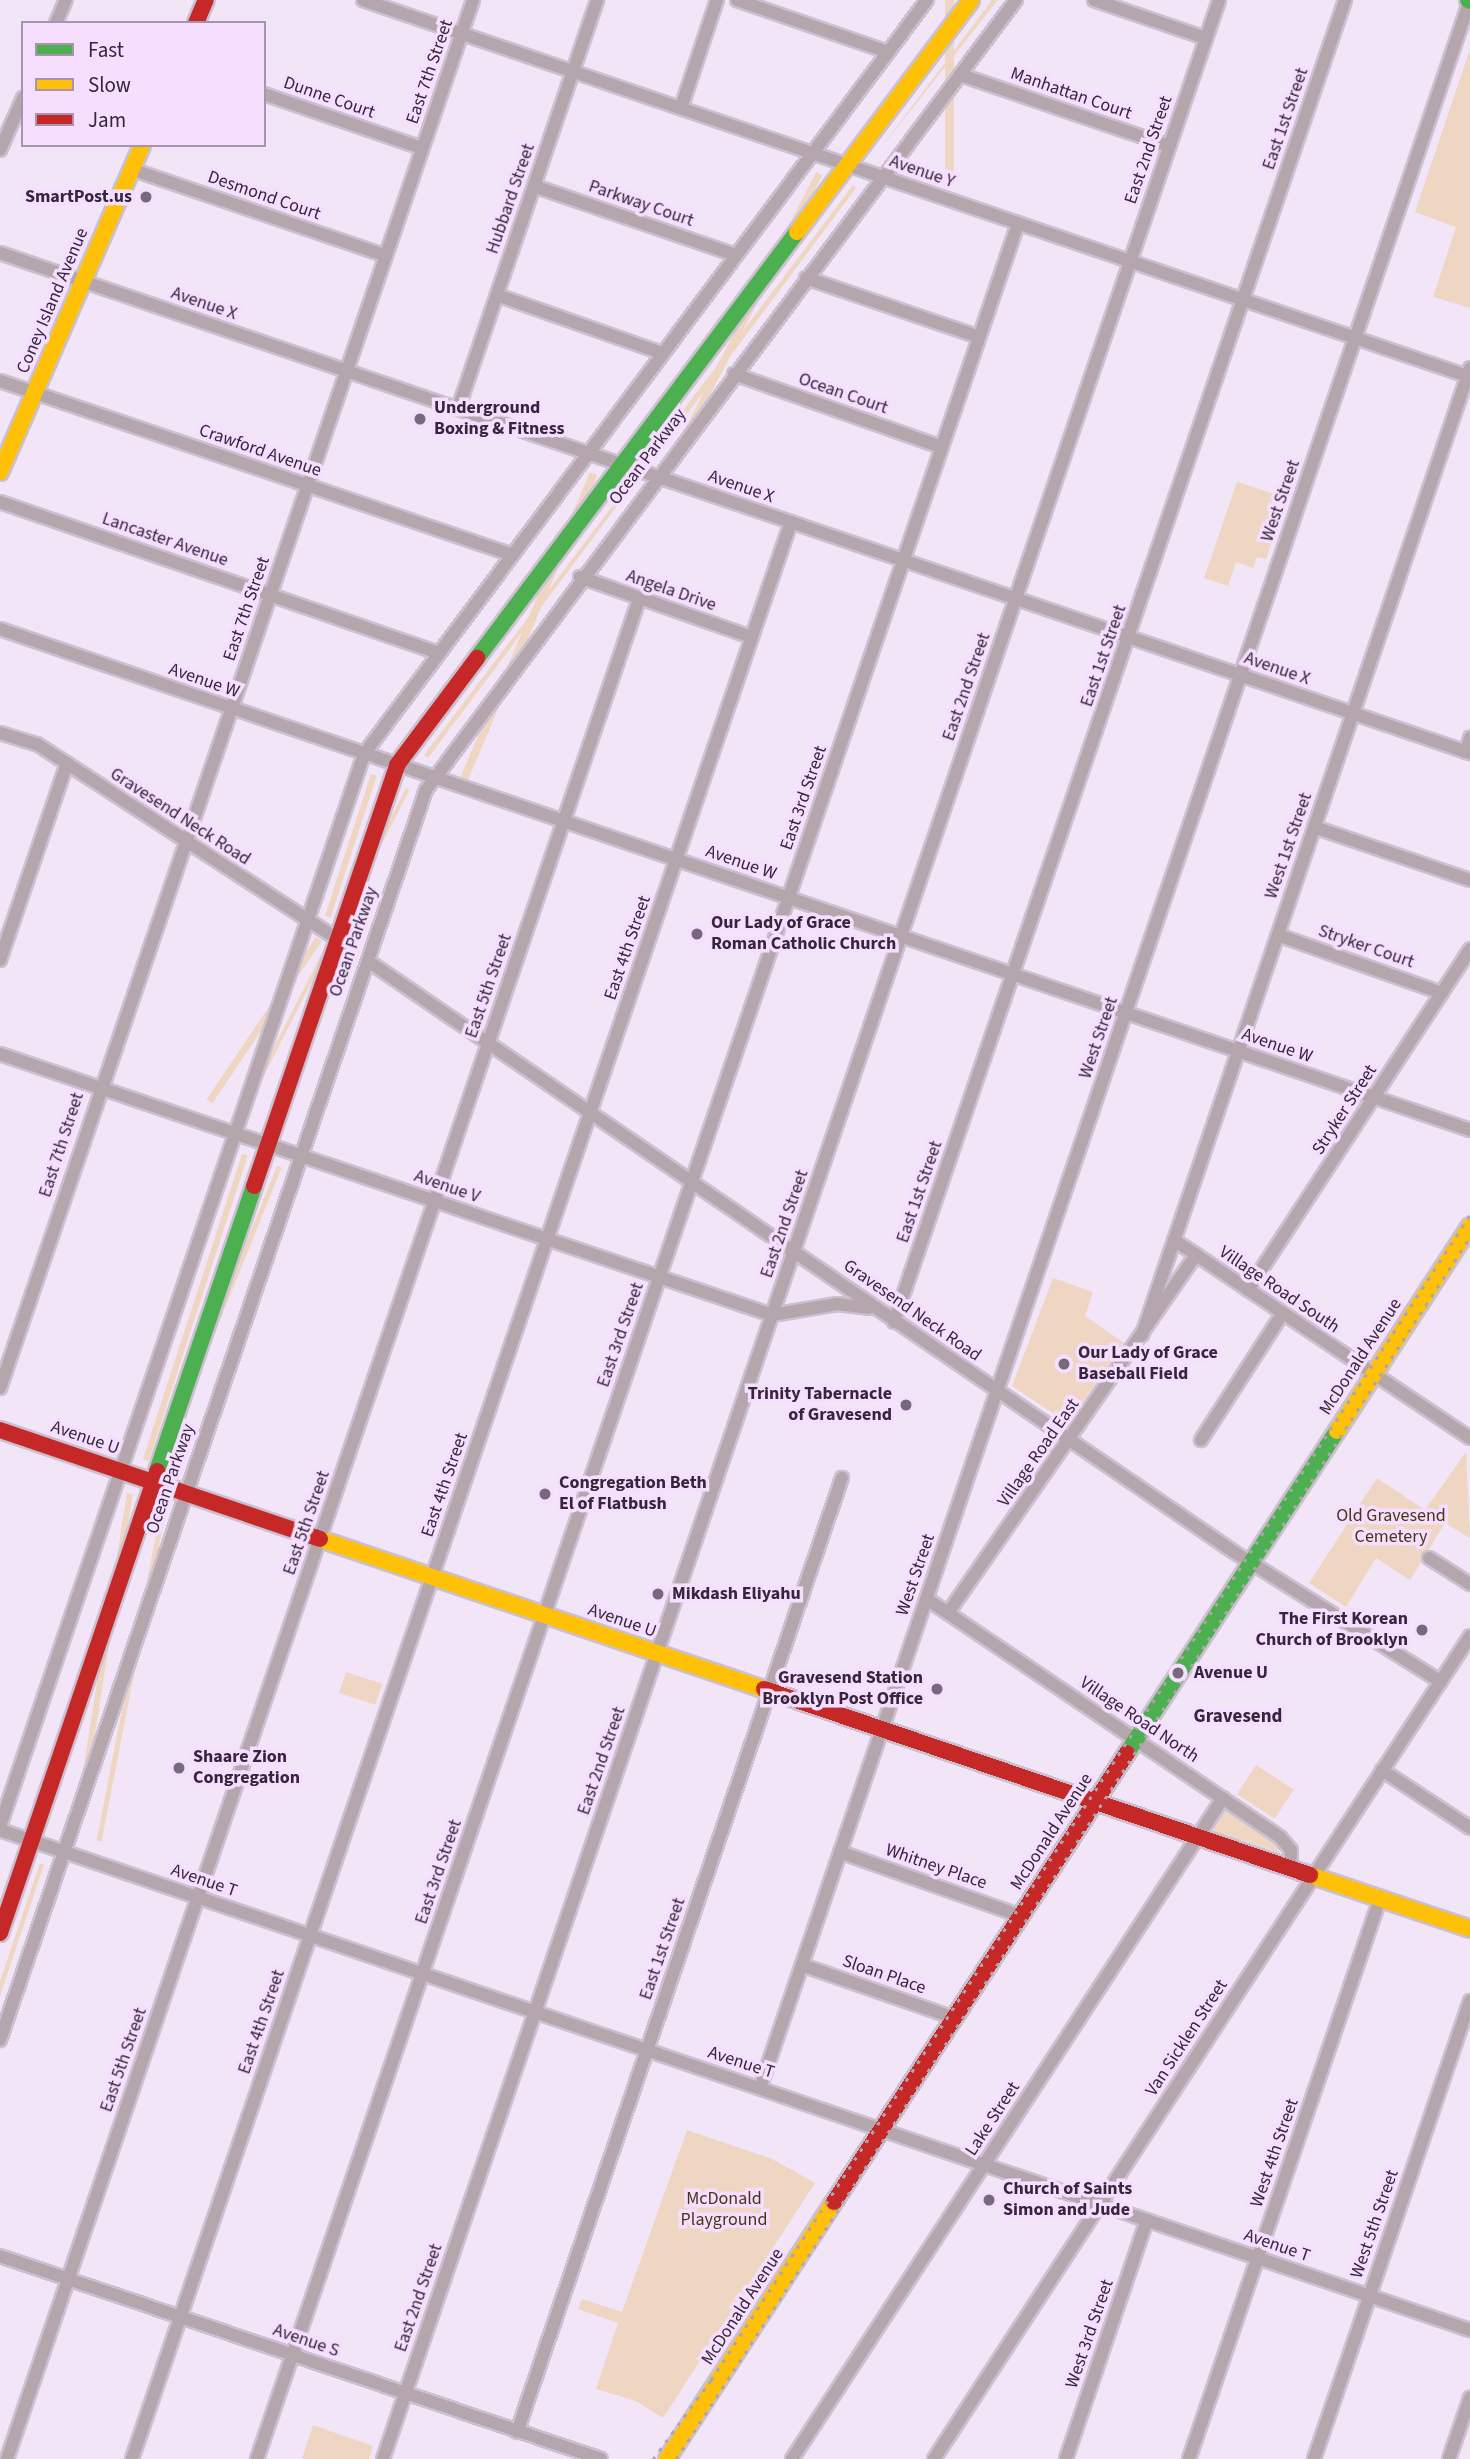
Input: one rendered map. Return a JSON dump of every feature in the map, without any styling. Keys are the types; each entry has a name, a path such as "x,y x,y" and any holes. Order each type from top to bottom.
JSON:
{"main road":[{"path":"197,21 206,0"},
{"name":"Ocean Parkway","path":"0,1933 397,765 971,0"},
{"name":"Coney Island Avenue","path":"0,472 141,147"},
{"name":"McDonald Avenue","path":"667,2459 1470,1226"},
{"name":"Avenue U","path":"0,1430 1470,1929"}],"street":[{"path":"57,21 66,0"},
{"name":"Avenue Y","path":"363,0 1355,338 1469,374"},
{"name":"East 7th Street","path":"0,1388 100,1088 473,0"},
{"name":"Hubbard Street","path":"458,409 597,0"},
{"path":"681,108 718,0"},
{"path":"737,0 888,52"},
{"path":"0,1828 364,754 510,554 927,0"},
{"name":"Ocean Parkway","path":"0,2040 433,777 580,577 1016,0"},
{"path":"1094,0 1205,38"},
{"name":"East 2nd Street","path":"383,2459 1219,0"},
{"name":"East 1st Street","path":"890,1319 1014,975 1345,0"},
{"name":"West Street","path":"760,2088 1470,0"},
{"name":"Manhattan Court","path":"961,75 1169,146"},
{"name":"Dunne Court","path":"266,95 422,148"},
{"path":"0,150 21,103"},
{"name":"Desmond Court","path":"131,169 386,256"},
{"name":"Parkway Court","path":"534,186 736,255"},
{"name":"East 3rd Street","path":"257,2459 1018,223"},
{"name":"Avenue X","path":"0,253 1468,753"},
{"path":"806,278 979,337"},
{"path":"497,295 663,353"},
{"name":"Ocean Court","path":"734,374 941,447"},
{"name":"West 1st Street","path":"1142,1335 1469,374"},
{"name":"Crawford Avenue","path":"0,381 510,554"},
{"name":"Lancaster Avenue","path":"0,502 438,653"},
{"name":"East 4th Street","path":"132,2459 791,522"},
{"name":"Angela Drive","path":"580,577 751,637"},
{"name":"East 5th Street","path":"7,2459 639,598"},
{"name":"Avenue W","path":"0,629 1470,1130"},
{"name":"Gravesend Neck Road","path":"0,733 37,744 337,939"},
{"path":"1468,753 1470,738"},
{"path":"0,960 67,763"},
{"path":"1314,827 1470,880"},
{"name":"Stryker Court","path":"1278,935 1442,993"},
{"name":"Stryker Street","path":"1248,1290 1470,949"},
{"name":"Gravesend Neck Road","path":"368,961 692,1179 997,1392 1441,1682"},
{"name":"Avenue V","path":"0,1054 772,1315 849,1303 890,1319"},
{"name":"Village Road South","path":"1174,1240 1470,1438"},
{"name":"Village Road East","path":"948,1613 1196,1255"},
{"path":"1201,1440 1283,1313"},
{"name":"East 1st Street","path":"517,2432 842,1478"},
{"path":"1429,1558 1470,1584"},
{"path":"927,1599 948,1613"},
{"name":"Village Road North","path":"948,1613 1280,1837 1291,1850 1290,1868"},
{"name":"Van Sicklen Street","path":"934,2459 1470,1636"},
{"path":"1382,1770 1470,1828"},
{"name":"Lake Street","path":"792,2459 1223,1798"},
{"name":"Avenue T","path":"0,1828 1470,2330"},
{"name":"Whitney Place","path":"840,1852 1021,1916"},
{"name":"West 4th Street","path":"1189,2459 1380,1899"},
{"name":"Sloan Place","path":"802,1965 954,2018"},
{"name":"West 5th Street","path":"1314,2459 1470,2001"},
{"name":"West 3rd Street","path":"1066,2459 1147,2220"},
{"name":"Avenue S","path":"0,2256 601,2459"},
{"path":"1449,2459 1470,2398"}],"green space":[{"path":"945,0 954,0 954,179 945,179"},
{"path":"992,0 998,0 877,153"},
{"path":"1470,49 1470,308 1433,297 1456,227 1415,212"},
{"path":"816,172 822,175 667,479 661,476"},
{"path":"853,185 856,188 655,457 651,453"},
{"path":"590,472 597,475 465,788 457,785"},
{"path":"1237,482 1287,498 1266,559 1257,557 1253,568 1236,562 1228,586 1204,578"},
{"path":"629,484 632,486 428,758 424,755"},
{"path":"371,774 377,776 331,918 325,916"},
{"path":"406,788 410,790 243,1117 239,1115"},
{"path":"316,937 322,941 212,1103 206,1099"},
{"path":"242,1154 248,1156 149,1461 143,1459"},
{"path":"277,1166 282,1168 161,1465 157,1464"},
{"name":"Our Lady of Grace Baseball Field","path":"1053,1278 1093,1292 1085,1316 1124,1343 1068,1423 1012,1386"},
{"name":"Old Gravesend Cemetery","path":"1466,1452 1470,1538 1445,1523 1410,1580 1376,1558 1346,1607 1309,1583 1377,1478 1425,1510"},
{"path":"127,1493 133,1494 79,1832 73,1831"},
{"path":"162,1504 167,1505 101,1842 97,1841"},
{"path":"346,1672 382,1684 375,1705 339,1693"},
{"path":"1256,1765 1294,1790 1275,1819 1237,1794"},
{"path":"1223,1810 1275,1840 1280,1853 1213,1831"},
{"path":"40,1863 44,1865 0,1996 0,1981"},
{"name":"McDonald Playground","path":"687,2130 772,2159 815,2183 663,2418 636,2401 596,2389 618,2323 578,2309 582,2299 622,2312"},
{"path":"313,2425 373,2446 369,2459 302,2459"}],"railway":[{"path":"653,2459 711,2380 1470,1215"},
{"path":"676,2459 1470,1237"}],"traffic: fast":[{"path":"477,658 797,232"},
{"path":"157,1471 254,1186"},
{"path":"1127,1753 1337,1431"}],"traffic: slow":[{"path":"797,232 971,0"},
{"path":"0,472 141,147"},
{"path":"1337,1431 1470,1226"},
{"path":"320,1539 764,1689"},
{"path":"1310,1875 1470,1929"},
{"path":"667,2459 834,2202"}],"traffic: jam":[{"path":"197,21 206,0"},
{"path":"254,1186 397,765 477,658"},
{"path":"0,1430 320,1539"},
{"path":"0,1933 157,1471"},
{"path":"764,1689 1310,1875"},
{"path":"834,2202 1127,1753"}],"place":[{"name":"SmartPost.us","path":"146,197"},
{"name":"Underground Boxing & Fitness","path":"420,419"},
{"name":"Our Lady of Grace Roman Catholic Church","path":"697,934"},
{"name":"Our Lady of Grace Baseball Field","path":"1064,1364"},
{"name":"Trinity Tabernacle of Gravesend","path":"906,1405"},
{"name":"Congregation Beth El of Flatbush","path":"545,1494"},
{"name":"Mikdash Eliyahu","path":"658,1594"},
{"name":"The First Korean Church of Brooklyn","path":"1422,1630"},
{"name":"Avenue U","path":"1178,1673"},
{"name":"Gravesend Station Brooklyn Post Office","path":"937,1689"},
{"name":"Shaare Zion Congregation","path":"179,1768"},
{"name":"Church of Saints Simon and Jude","path":"989,2200"}],"district":[{"name":"Gravesend","path":"1238,1717"}]}
